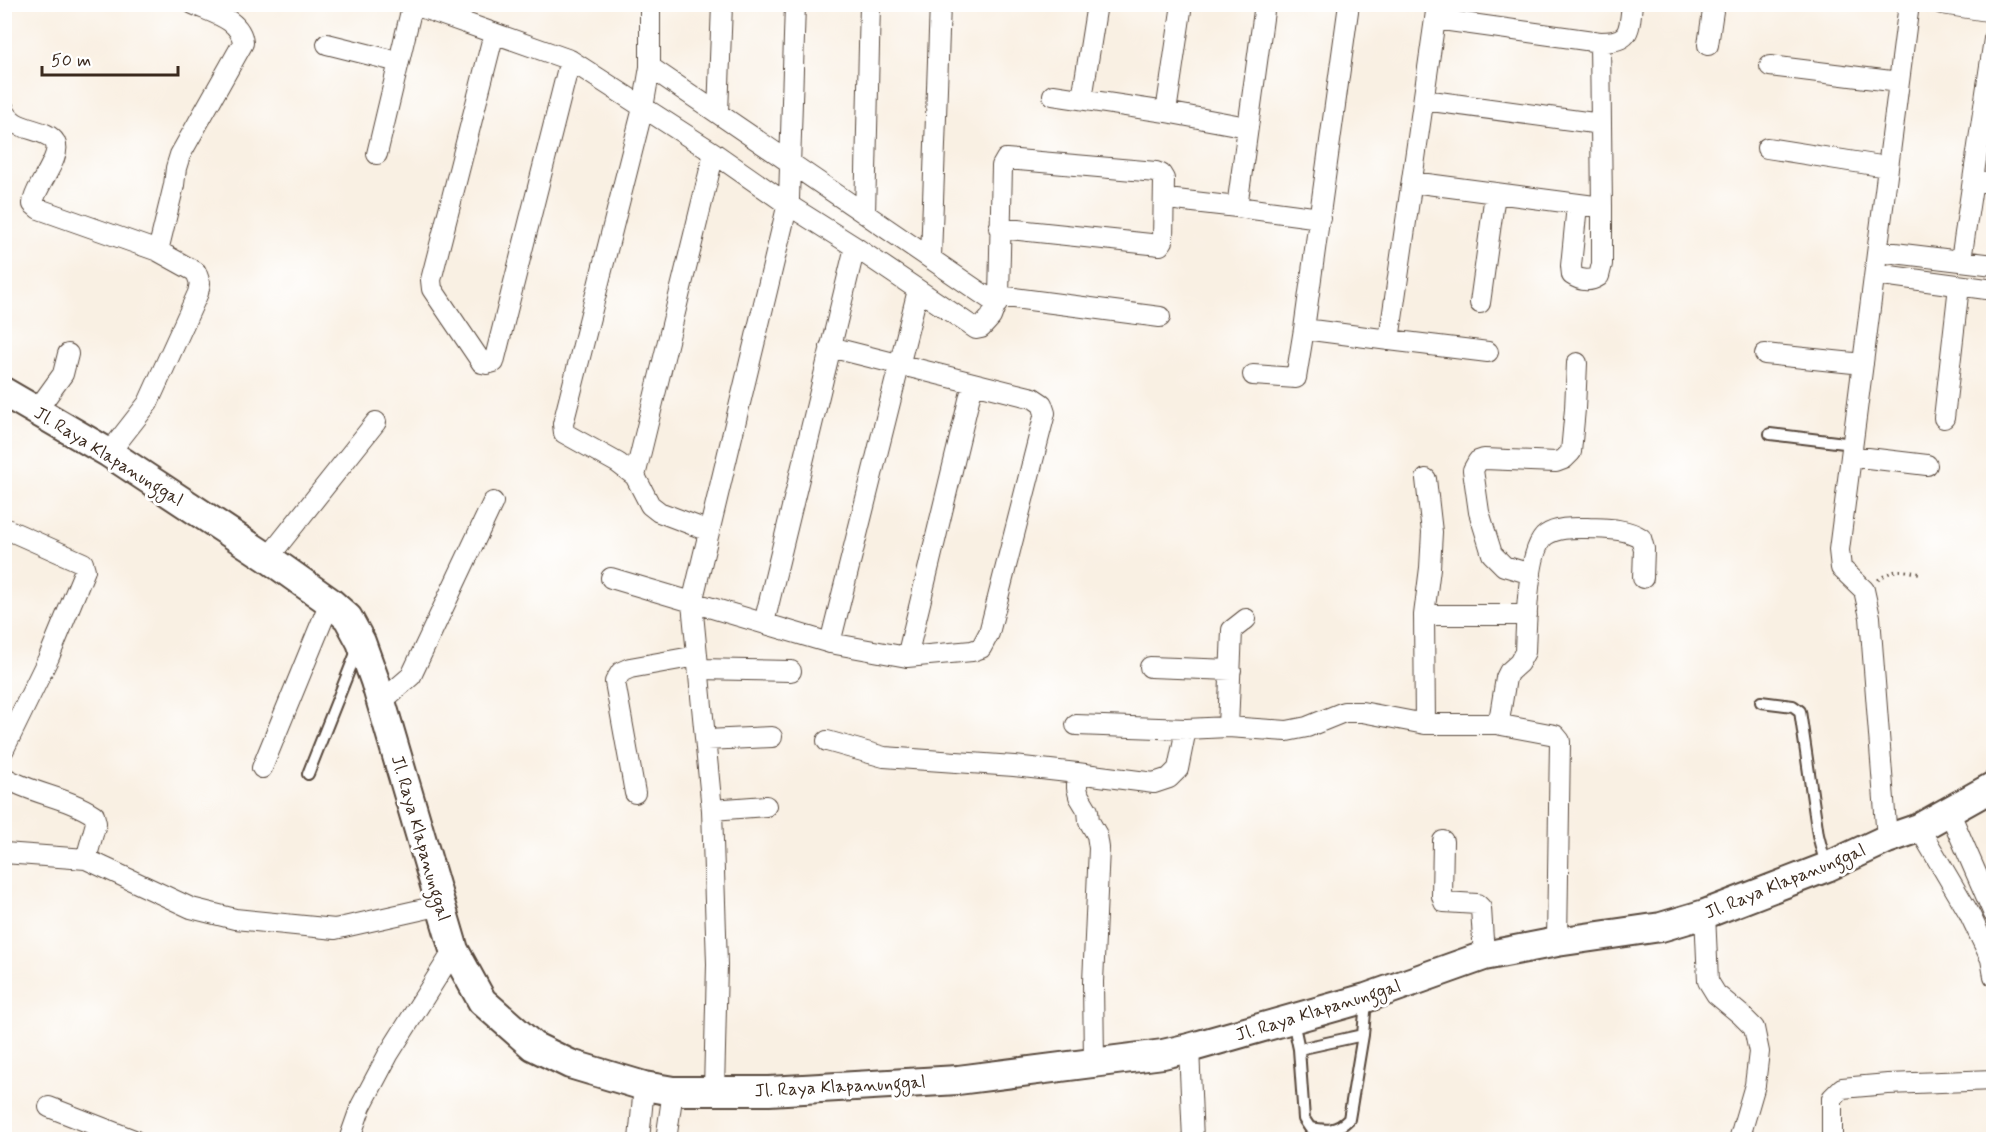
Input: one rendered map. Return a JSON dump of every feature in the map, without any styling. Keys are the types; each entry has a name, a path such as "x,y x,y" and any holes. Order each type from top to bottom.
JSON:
{"street":[{"path":"158,251 180,156 243,43 242,34 236,24 193,4"},
{"path":"651,4 650,67 643,108 563,424 564,433 618,463 635,477 650,505 659,512 709,531"},
{"path":"718,113 722,4"},
{"path":"714,1090 717,964 712,810 692,603 788,202 795,4"},
{"path":"865,214 870,4"},
{"path":"931,257 940,4"},
{"path":"1082,99 1097,4"},
{"path":"1166,112 1182,4"},
{"path":"1238,207 1265,4"},
{"path":"1253,375 1296,378 1349,4"},
{"path":"1389,340 1436,12 1600,42 1612,42 1622,39 1629,32 1632,4"},
{"path":"1708,45 1714,4"},
{"path":"1887,838 1871,626 1864,590 1842,568 1839,550 1909,4"},
{"path":"1942,4 1994,12"},
{"path":"377,154 411,11 423,8 570,60 788,202 976,329 991,317 998,300 999,228 1004,161 1009,158 1156,172 1164,179 1162,242 1160,245 999,228"},
{"path":"494,33 431,280 432,289 482,363 494,362 570,60"},
{"path":"1961,260 1989,94 1994,39"},
{"path":"1577,205 1572,275 1578,279 1592,280 1599,276 1602,264 1600,42"},
{"path":"327,44 399,62"},
{"path":"1770,66 1899,82"},
{"path":"650,67 718,113 791,168 998,300 1160,317"},
{"path":"1053,95 1247,127"},
{"path":"1424,100 1600,124"},
{"path":"4,110 12,122 49,137 55,143 54,158 34,196 33,204 39,209 158,251 196,272 200,283 198,293 148,403 109,453"},
{"path":"1767,148 1887,167"},
{"path":"635,477 714,153"},
{"path":"1973,180 1994,183"},
{"path":"1412,182 1602,207"},
{"path":"1480,303 1495,194"},
{"path":"1176,200 1320,218"},
{"path":"764,623 855,247"},
{"path":"1878,251 1994,265"},
{"path":"1875,274 1994,290"},
{"path":"1944,418 1959,286"},
{"path":"831,643 918,290"},
{"path":"1304,329 1488,352"},
{"path":"611,578 831,643 907,657 972,651 981,648 989,633 1045,413 1042,404 1033,398 830,347"},
{"path":"37,410 63,374 68,354"},
{"path":"1765,354 1863,363"},
{"path":"1531,574 1504,566 1492,554 1479,512 1473,470 1478,461 1484,459 1556,462 1564,459 1571,452 1577,363"},
{"path":"907,657 974,383"},
{"name":"Jl. Raya Klapanunggal","path":"4,392 109,453 268,558 330,602 348,618 360,642 381,702 454,950 482,1001 533,1046 570,1064 644,1086 673,1091 803,1090 958,1080 1189,1048 1366,998 1484,956 1557,942 1661,927 1705,914 1827,867 1887,838 1919,828 1994,786"},
{"path":"268,558 375,422"},
{"path":"1852,450 1927,465"},
{"path":"1425,724 1424,615 1432,532 1426,479"},
{"path":"381,702 411,676 494,502"},
{"path":"4,528 83,563 85,570 49,657 4,749"},
{"path":"1496,724 1500,715 1506,678 1525,652 1531,574 1537,548 1545,535 1563,528 1630,531 1641,538 1644,549 1643,578"},
{"path":"262,768 330,602"},
{"path":"1424,615 1527,615"},
{"path":"1228,727 1232,630 1246,620"},
{"path":"635,793 615,682 621,672 630,668 698,662 791,671"},
{"path":"1150,667 1231,670"},
{"path":"1076,725 1186,729 1228,727 1287,731 1307,727 1344,712 1362,712 1425,724 1496,724 1555,735 1560,741 1557,942"},
{"path":"827,741 884,757 1014,766 1154,783 1169,778 1178,769 1186,729"},
{"path":"706,740 772,737"},
{"path":"1077,773 1079,796 1088,811 1089,821 1097,835 1099,848 1094,982 1094,1062"},
{"path":"4,777 85,809 94,815 96,823 86,859"},
{"path":"712,810 766,806"},
{"path":"1949,811 1994,914"},
{"path":"1919,828 1969,913 1993,964"},
{"path":"1443,841 1442,896 1445,902 1477,904 1481,908 1484,956"},
{"path":"4,853 86,859 191,908 235,920 335,929 442,905"},
{"path":"1705,914 1708,981 1716,994 1754,1028 1759,1052 1755,1084 1739,1140"},
{"path":"349,1140 361,1106 388,1055 454,950"},
{"path":"1189,1048 1193,1140"},
{"path":"1832,1140 1832,1098 1842,1088 1994,1080"},
{"path":"639,1140 644,1086"},
{"path":"666,1140 673,1091"},
{"path":"50,1107 134,1140"}],"lane":[{"path":"1770,434 1852,450"},
{"path":"308,774 360,642"},
{"path":"1761,702 1793,706 1800,711 1818,835 1827,867"},
{"path":"1292,1018 1299,1049 1304,1119 1310,1128 1326,1130 1341,1128 1349,1119 1363,1035 1366,998"},
{"path":"1299,1049 1363,1035"}],"path":[{"path":"1864,590 1890,572 1899,570 1922,574"}]}
